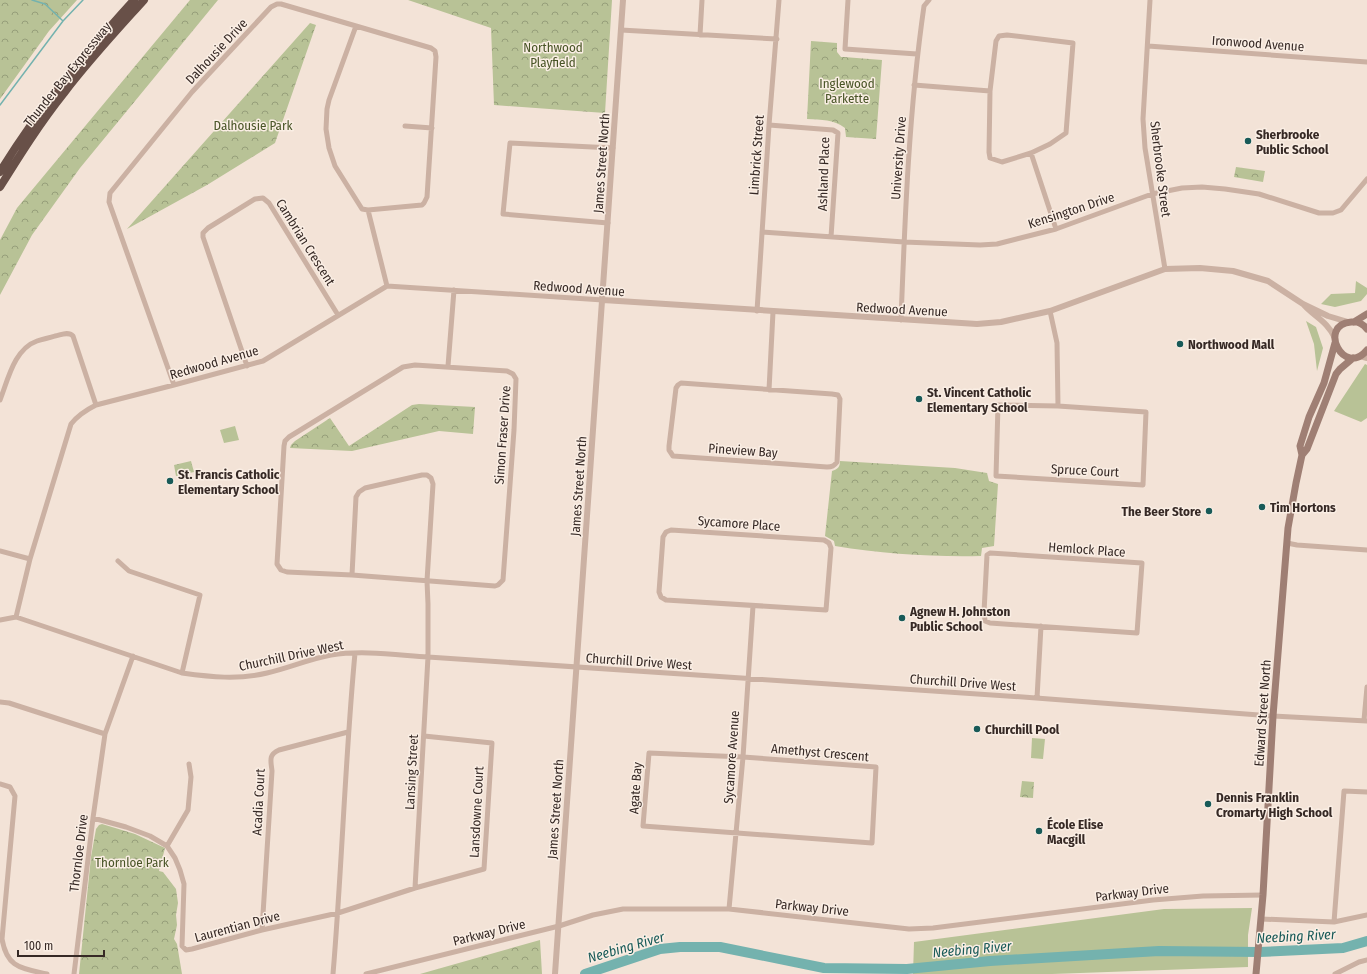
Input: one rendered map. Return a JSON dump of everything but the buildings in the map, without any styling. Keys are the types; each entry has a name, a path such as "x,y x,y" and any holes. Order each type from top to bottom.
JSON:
{"highway":[{"name":"Thunder Bay Expressway","path":"0,172 57,89 89,50 134,0"},
{"name":"Thunder Bay Expressway","path":"0,187 34,133 64,93 95,54 144,0"}],"main road":[{"path":"1360,357 1343,355 1336,348 1335,340 1339,328 1367,314"},
{"path":"1351,322 1360,323 1367,329"},
{"name":"Edward Street North","path":"1256,972 1263,894 1273,716 1291,507 1302,456 1300,446 1303,433 1324,383 1335,340"},
{"name":"Edward Street North","path":"1302,456 1308,449 1336,374 1345,363 1360,357 1367,350"}],"street":[{"name":"James Street North","path":"555,974 623,0"},
{"path":"700,35 702,0"},
{"name":"Limbrick Street","path":"757,311 779,0"},
{"path":"848,0 845,49 917,54"},
{"name":"University Drive","path":"901,320 904,242 914,85 924,6 929,0"},
{"name":"Sherbrooke Street","path":"1150,0 1143,119 1144,148 1165,269"},
{"name":"Dalhousie Drive","path":"174,385 109,202 110,193 192,92 274,6 281,4 431,48 435,51 436,57 427,197 424,203 419,206 368,210"},
{"path":"356,26 329,100 326,129 329,148 335,166 359,206 364,210 368,210 387,286"},
{"path":"621,30 777,39"},
{"path":"1007,35 1073,43 1066,133 1050,144 1031,153 1002,162 990,158 990,91 996,41 999,36 1007,35"},
{"name":"Ironwood Avenue","path":"1148,46 1367,62"},
{"path":"914,85 990,91"},
{"path":"405,126 432,128"},
{"name":"Ashland Place","path":"769,126 833,130 838,133 831,237"},
{"path":"608,223 503,214 510,143 613,148"},
{"path":"1031,153 1056,229"},
{"name":"Kensington Drive","path":"762,232 904,242 980,245 997,244 1056,229 1152,194 1182,188 1202,187 1259,194 1318,213 1333,213 1341,210 1367,179"},
{"name":"Cambrian Crescent","path":"247,366 203,237 203,233 208,228 255,199 263,198 269,203 338,315"},
{"name":"Redwood Avenue","path":"16,617 30,559 71,424 78,415 96,404 263,361 387,286 977,324 1001,322 1050,311 1165,269 1200,268 1233,271 1268,281 1303,304 1328,316 1351,322"},
{"path":"448,366 454,290"},
{"name":"Redwood Avenue","path":"1303,304 1311,313 1330,328 1335,340"},
{"path":"1050,311 1057,343 1058,406"},
{"path":"769,390 773,312"},
{"path":"0,400 16,360 30,344 68,333 73,336 96,404"},
{"name":"Simon Fraser Drive","path":"415,365 448,366 507,371 513,374 516,379 514,430 503,577 501,583 495,586 352,575 287,572 281,570 278,566 282,467 285,441 289,437 403,367 415,365"},
{"name":"Pineview Bay","path":"681,383 769,390 838,395 840,399 837,462 835,465 832,467 827,467 780,464 676,457 671,454 669,446 676,388 681,383"},
{"name":"Spruce Court","path":"998,405 1058,406 1146,412 1143,485 996,476 998,405"},
{"name":"Lansing Street","path":"352,575 356,497 359,492 365,488 422,475 431,478 433,484 427,581 428,657 415,888"},
{"name":"Sycamore Place","path":"671,530 824,540 829,543 831,548 826,610 753,606 666,600 661,597 659,592 663,537 666,532 671,530"},
{"path":"1287,543 1367,550"},
{"path":"0,551 30,559"},
{"name":"Hemlock Place","path":"990,553 1142,563 1137,632 1041,626 990,623 985,621 984,612 987,555 990,553"},
{"path":"118,561 129,571 200,595 182,673"},
{"name":"Sycamore Avenue","path":"729,909 743,757 753,606"},
{"path":"0,620 16,617"},
{"name":"Churchill Drive West","path":"16,617 182,673 210,677 238,678 268,673 331,655 355,653 1037,698 1273,716 1365,720"},
{"path":"1037,698 1041,626"},
{"path":"333,974 338,913 348,732 355,653"},
{"name":"Thornloe Drive","path":"74,974 105,734 133,656"},
{"path":"1365,720 1367,687"},
{"path":"0,702 9,703 105,734"},
{"name":"Acadia Court","path":"262,930 272,771 271,757 273,752 348,732"},
{"name":"Lansdowne Court","path":"338,913 415,888 484,869 492,743 424,736"},
{"name":"Agate Bay","path":"736,832 643,826 649,753 743,757"},
{"name":"Amethyst Crescent","path":"736,832 872,842 876,768 743,757"},
{"path":"167,846 188,810 191,777 189,764"},
{"path":"0,784 10,787 15,796 2,939 7,956 16,965 47,974"},
{"path":"1334,922 1344,791 1367,792"},
{"name":"Laurentian Drive","path":"93,818 126,827 150,836 167,846 175,858 184,884 182,946 184,948 192,950 262,930 338,913"},
{"name":"Parkway Drive","path":"366,974 559,926 593,915 623,909 729,909 915,929 1153,900 1203,896 1263,894"},
{"path":"1261,919 1334,922 1367,915"},
{"path":"1335,974 1358,962 1367,960"}],"green space":[{"path":"0,0 77,0 49,31 0,99"},
{"path":"190,0 218,0 80,168 32,235 0,295 0,240 17,208"},
{"name":"Northwood Playfield","path":"408,0 612,0 605,113 494,105 491,28"},
{"name":"Dalhousie Park","path":"310,23 316,25 275,143 207,185 127,229"},
{"name":"Inglewood Parkette","path":"811,41 837,43 837,52 841,57 882,60 876,139 846,137 845,128 841,125 827,120 807,119"},
{"path":"1236,167 1265,171 1263,182 1234,177"},
{"path":"1356,281 1367,288 1367,294 1361,301 1335,307 1321,304 1331,294 1355,293"},
{"path":"1306,321 1316,327 1323,348 1317,371 1314,344"},
{"path":"1365,364 1367,365 1367,418 1361,422 1334,411"},
{"path":"419,404 475,407 473,434 439,431 352,451 290,448 295,441 330,418 349,446 412,405"},
{"path":"235,426 239,440 224,443 220,430"},
{"path":"191,461 194,472 176,476 174,465"},
{"path":"840,461 955,468 987,473 989,481 998,484 994,546 982,548 981,556 963,556 889,553 835,546 834,541 825,536 832,471 838,468"},
{"path":"1032,738 1045,739 1043,759 1031,758"},
{"path":"1022,781 1034,782 1033,798 1020,797"},
{"name":"Thornloe Park","path":"102,824 135,834 165,848 159,871 163,872 176,889 178,903 176,915 177,925 174,939 177,944 182,974 79,974 91,857 96,829"},
{"path":"1252,908 1248,935 1248,967 1052,974 913,974 914,942 1164,909"},
{"path":"540,940 542,974 420,974"}],"waterway":[{"path":"32,0 45,4 63,21"},
{"path":"0,105 63,21 83,0"},
{"name":"Neebing River","path":"585,974 660,949 680,947 720,947 824,968 907,969 990,961 1159,951 1259,952 1343,948 1367,941"}],"place":[{"name":"Sherbrooke Public School","path":"1248,141"},
{"name":"Northwood Mall","path":"1180,344"},
{"name":"St. Vincent Catholic Elementary School","path":"919,399"},
{"name":"St. Francis Catholic Elementary School","path":"170,481"},
{"name":"Tim Hortons","path":"1262,507"},
{"name":"The Beer Store","path":"1209,511"},
{"name":"Agnew H. Johnston Public School","path":"902,618"},
{"name":"Churchill Pool","path":"977,729"},
{"name":"Dennis Franklin Cromarty High School","path":"1208,804"},
{"name":"École Elise Macgill","path":"1039,831"}]}
